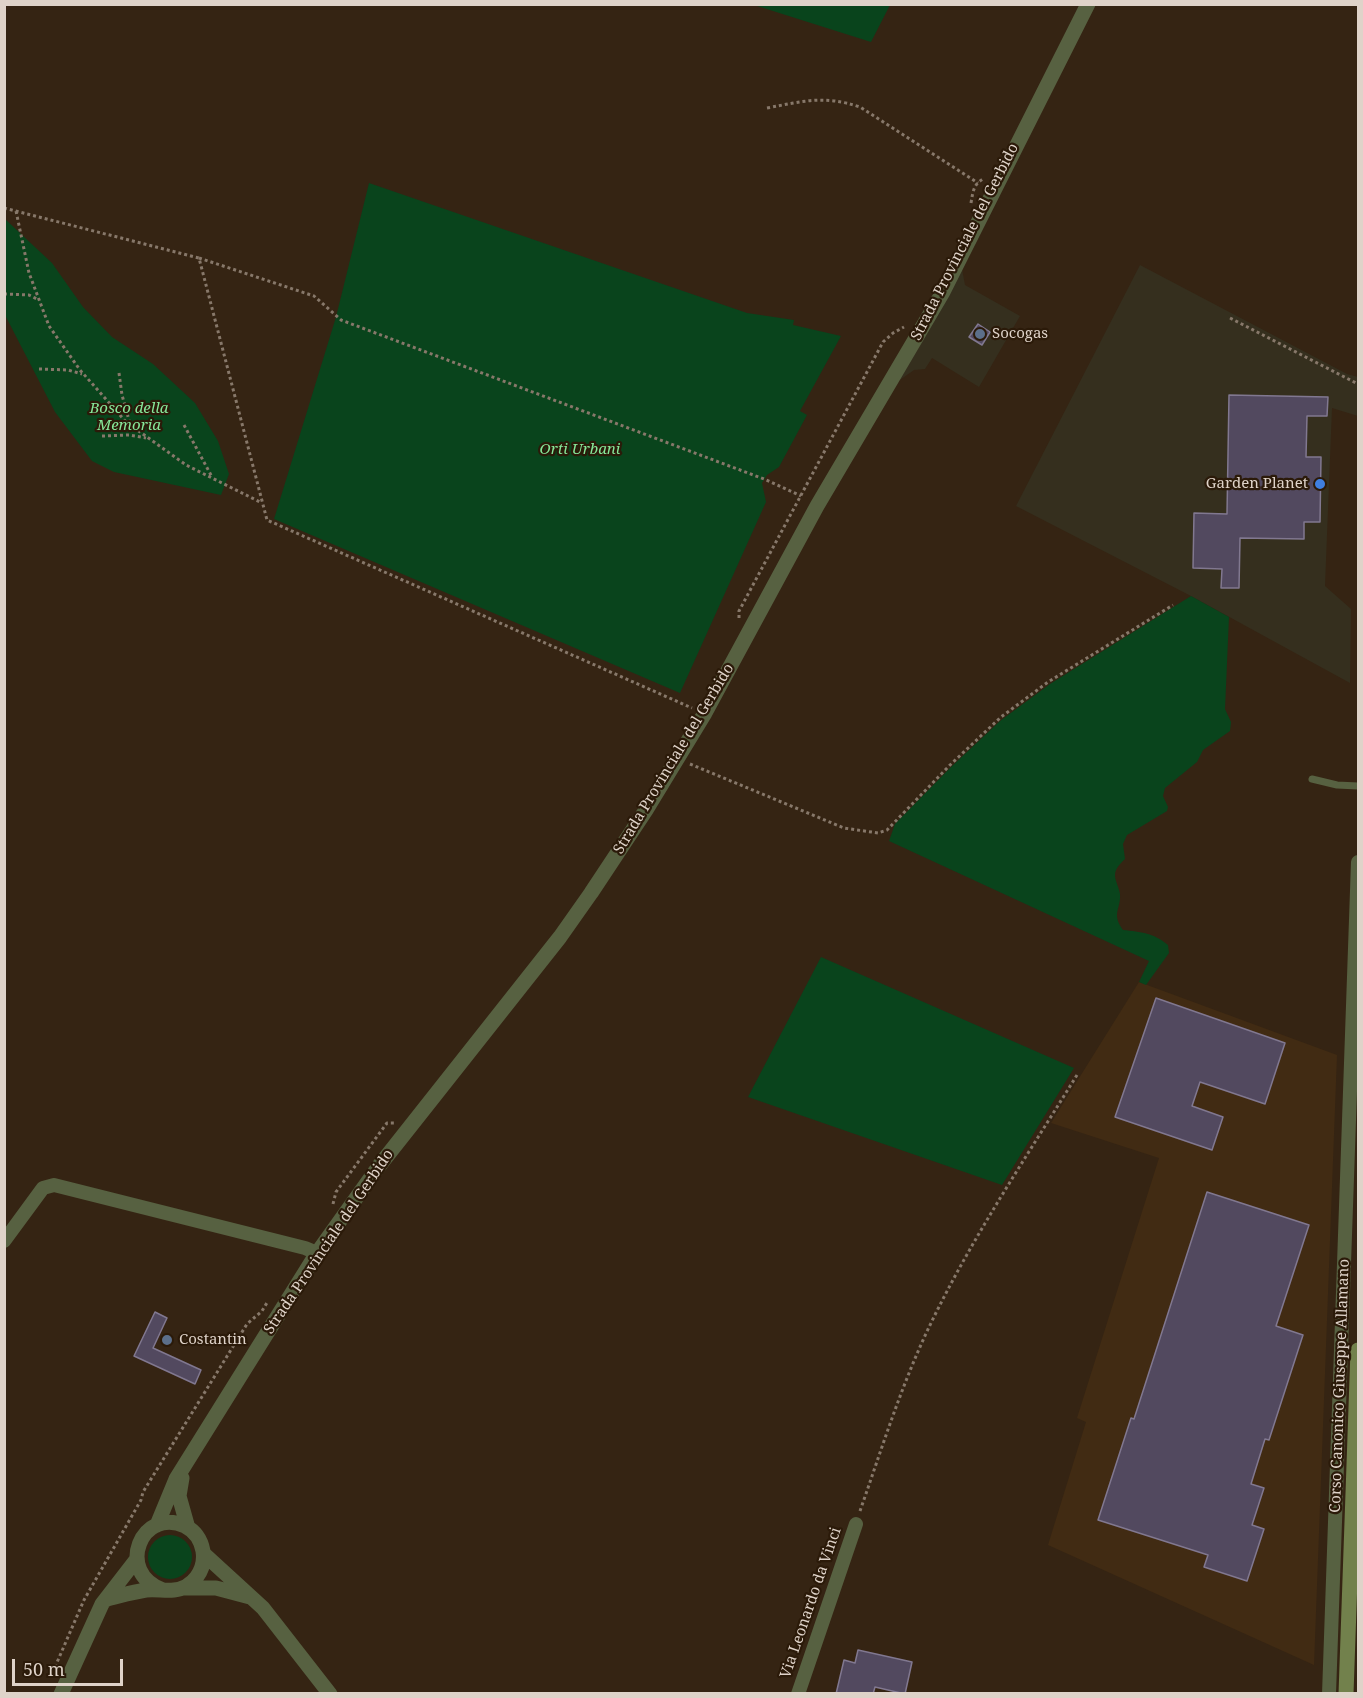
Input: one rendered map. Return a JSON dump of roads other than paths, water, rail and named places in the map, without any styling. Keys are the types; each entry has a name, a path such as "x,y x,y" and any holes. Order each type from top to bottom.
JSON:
{"main road":[{"name":"Corso Canonico Giuseppe Allamano","path":"1346,1694 1359,1350"}],"street":[{"name":"Strada Provinciale del Gerbido","path":"61,1694 93,1622 106,1599 136,1560 141,1539 147,1531 157,1525 176,1479 317,1253 379,1166 533,973 566,928 646,810 679,756 748,635 816,506 943,292 1088,4"},
{"name":"Corso Canonico Giuseppe Allamano","path":"1329,1694 1359,862"},
{"path":"4,1241 43,1188 54,1185 305,1248 317,1253"},
{"name":"Strada Provinciale del Gerbido","path":"184,1466 179,1496 188,1528 196,1534 204,1554 263,1608 330,1694"},
{"path":"157,1525 178,1524 188,1528"},
{"name":"Via Leonardo da Vinci","path":"798,1694 856,1524"},
{"path":"183,1588 199,1574 204,1554"},
{"path":"136,1560 145,1580 163,1590"},
{"path":"106,1599 148,1590 183,1588 216,1588 250,1597"}],"lane":[{"path":"1312,778 1337,785 1359,786"}],"place":[{"name":"Socogas","path":"980,334"},
{"name":"Garden Planet","path":"1320,484"},
{"name":"Costantin","path":"167,1340"}],"park label":[{"name":"Bosco della Memoria","path":"129,418"},
{"name":"Orti Urbani","path":"580,450"}]}
